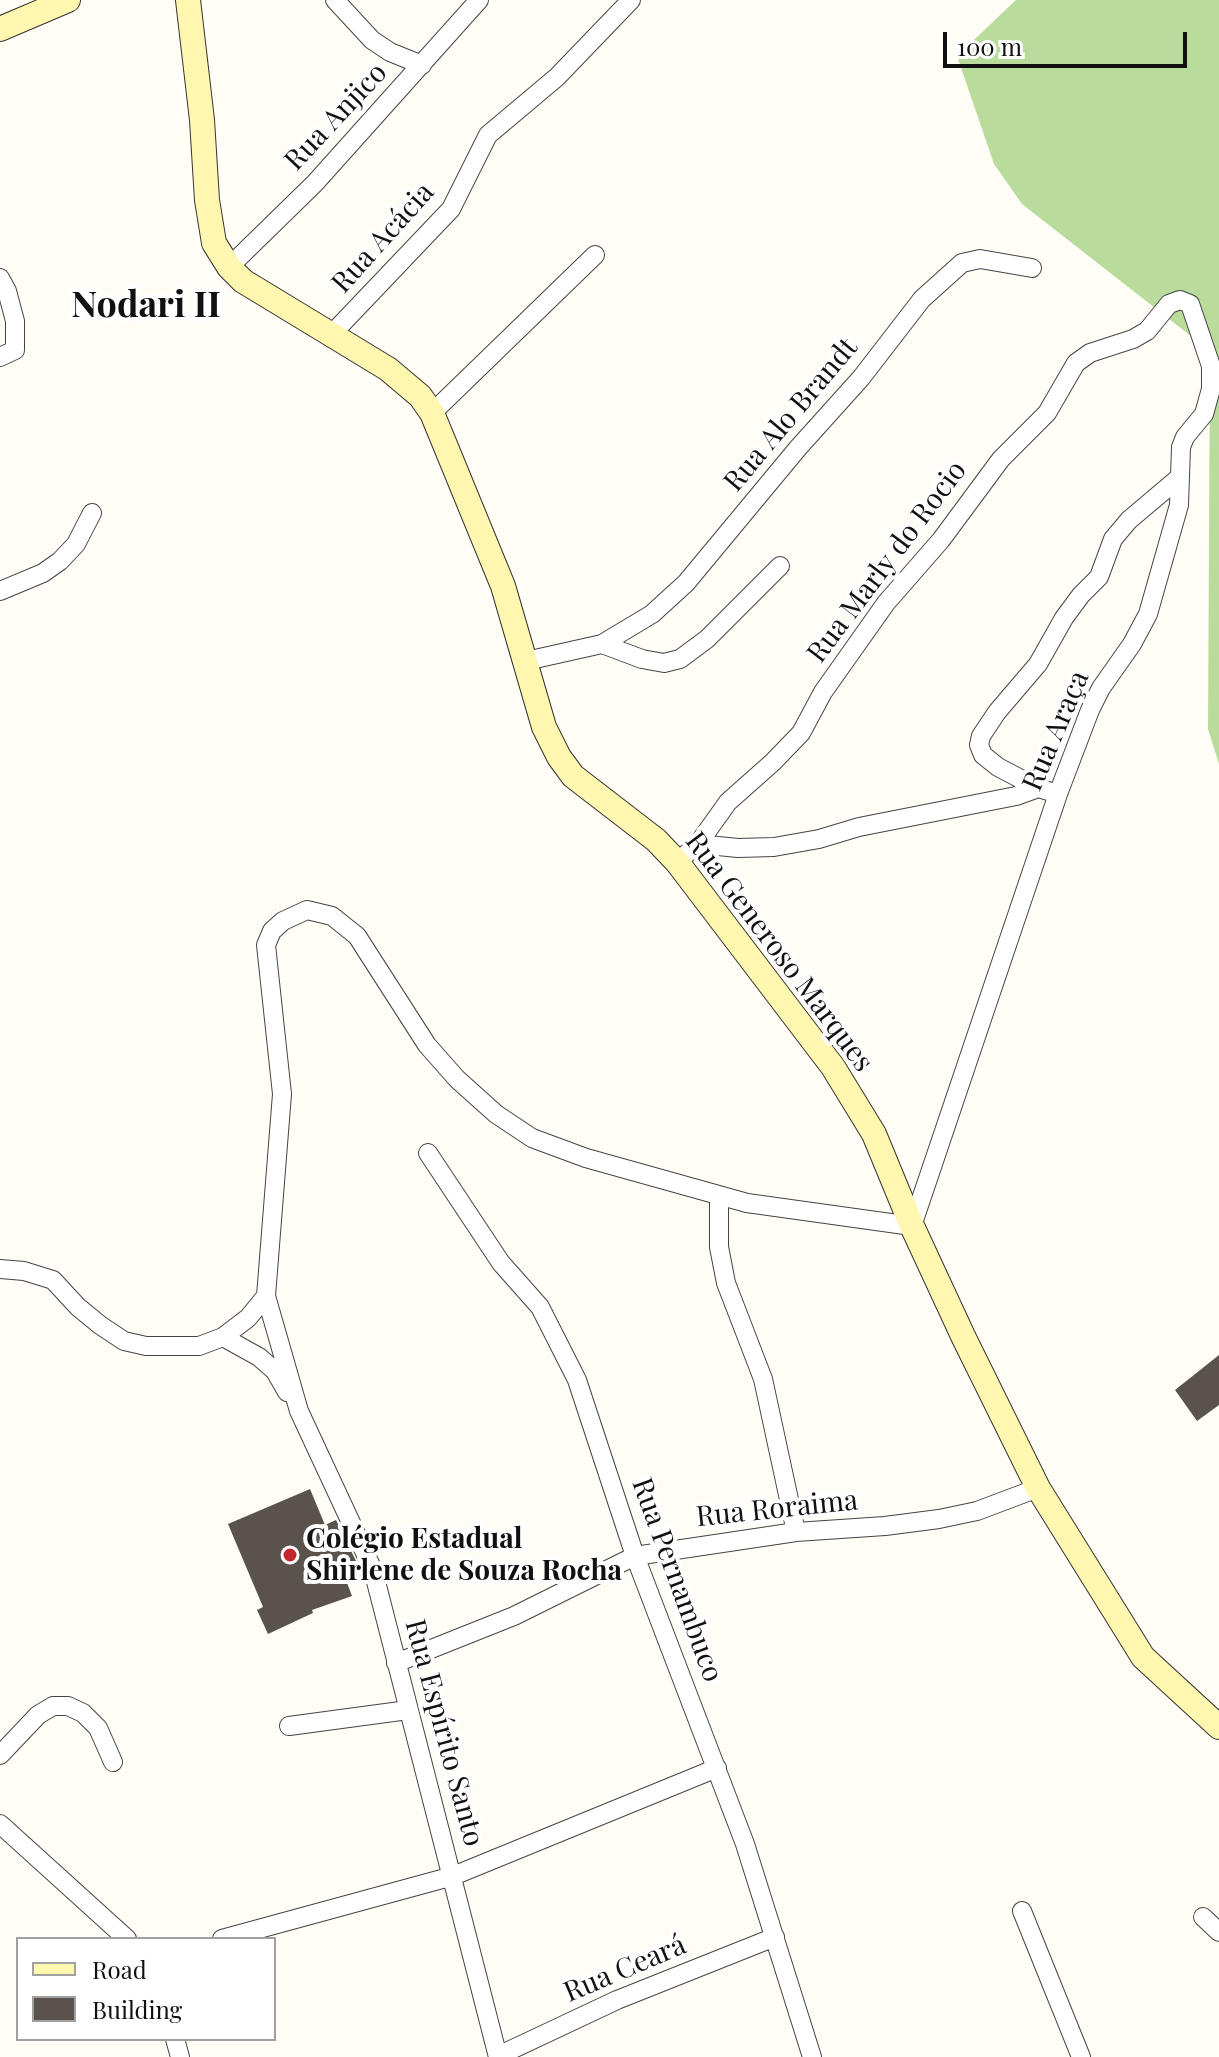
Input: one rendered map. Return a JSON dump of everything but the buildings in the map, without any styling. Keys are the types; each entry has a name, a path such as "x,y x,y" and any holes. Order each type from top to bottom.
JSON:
{"street":[{"path":"0,29 68,0"},
{"name":"Rua Generoso Marques","path":"188,0 214,243 229,267 243,281 388,369 420,396 432,413 503,586 544,727 559,757 573,776 656,840 677,862 833,1067 874,1134 912,1226 1038,1488 1143,1657 1219,1727"},
{"path":"335,0 372,40 390,52 422,65"},
{"name":"Rua Acácia","path":"331,335 451,209 488,135 557,77 631,0"},
{"name":"Rua Anjico","path":"229,267 315,183 476,1"},
{"path":"432,413 595,255"},
{"name":"Rua Alo Brandt","path":"526,661 602,644 652,614 686,583 798,448 861,378 922,299 962,263 980,259 1032,268"},
{"path":"0,278 15,321 8,354"},
{"name":"Rua Araça","path":"912,1226 1058,794 1101,688 1132,644 1148,614 1179,505 1181,447 1209,403 1211,366 1190,304 1180,300 1169,304 1158,320"},
{"name":"Rua Marly do Rocio","path":"677,862 698,844 728,802 801,733 823,692 886,603 941,540 1001,459 1047,413 1076,363 1090,353 1133,339 1158,320"},
{"path":"1058,794 1038,788 998,767 983,755 979,745 981,736 1038,664 1081,595 1099,577 1113,539 1129,520 1180,477"},
{"path":"0,591 43,573 60,561 76,544 92,513"},
{"path":"602,644 642,659 664,663 680,659 707,639 780,566"},
{"path":"698,844 738,848 774,847 1016,796 1038,788"},
{"path":"0,1269 24,1271 53,1280 78,1307 124,1341 146,1346 199,1346 223,1337 248,1318 266,1296 282,1094 266,945 272,931 283,921 307,910 332,916 357,936 427,1045 457,1079 496,1114 532,1138 572,1153 747,1203 912,1226"},
{"name":"Rua Pernambuco","path":"428,1153 501,1263 540,1307 577,1380 635,1556 717,1768 812,2057"},
{"path":"719,1195 719,1247 726,1283 763,1379 796,1532"},
{"name":"Rua Espírito Santo","path":"266,1296 299,1411 373,1570 498,2056"},
{"path":"223,1337 259,1357 275,1371 299,1411"},
{"name":"Rua Roraima","path":"396,1663 514,1616 635,1556 796,1532 939,1519 977,1511 1038,1488"},
{"path":"0,1755 38,1715 53,1706 68,1706 83,1713 98,1728 113,1762"},
{"path":"289,1726 408,1710"},
{"path":"229,1937 453,1876 717,1768"},
{"path":"0,1824 125,1937"},
{"path":"1022,1911 1081,2057"},
{"path":"1203,1917 1219,1932"},
{"name":"Rua Ceará","path":"498,2056 617,2000 775,1937"}],"green space":[{"path":"1016,0 1219,0 1219,764 1208,729 1210,351 1022,204 994,164 957,56"}],"place":[{"name":"Colégio Estadual Shirlene de Souza Rocha","path":"290,1555"}],"district":[{"name":"Nodari II","path":"146,306"}]}
